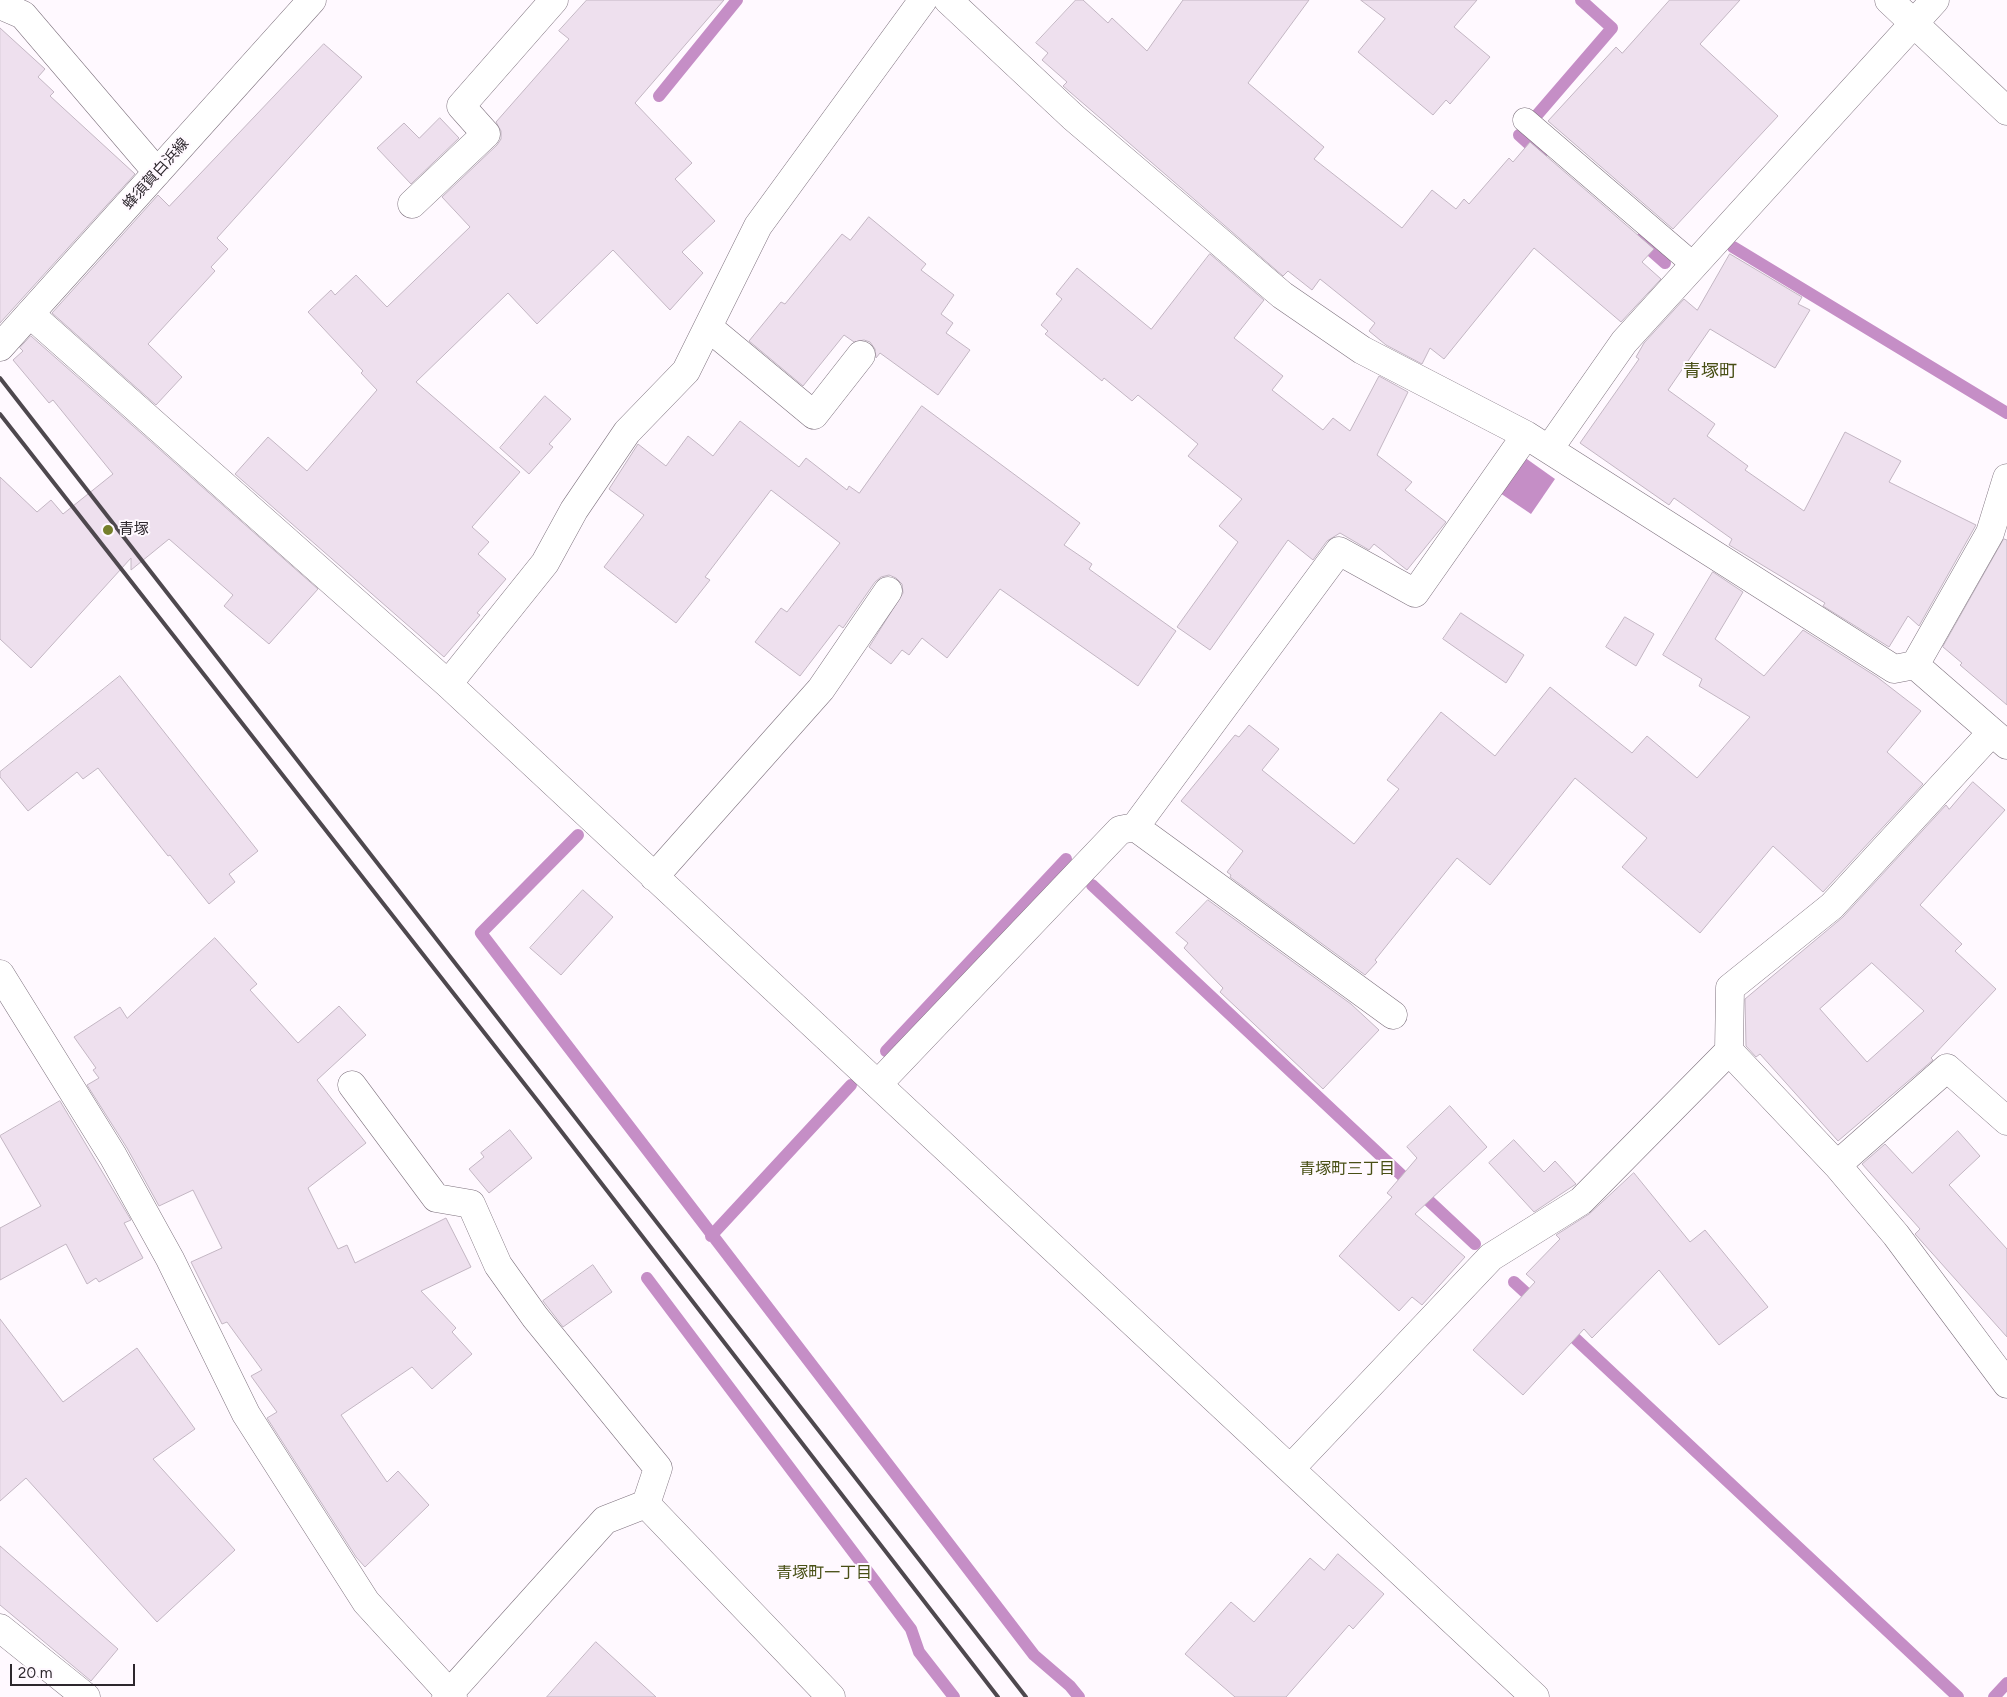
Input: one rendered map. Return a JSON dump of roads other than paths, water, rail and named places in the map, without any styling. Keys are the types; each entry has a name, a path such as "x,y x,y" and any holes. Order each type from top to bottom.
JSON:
{"street":[{"name":"蜂須賀白浜線","path":"0,347 312,0"},
{"path":"412,204 486,134 461,106 554,0"},
{"path":"448,684 545,563 574,510 627,432 686,371 758,226 923,0"},
{"path":"948,0 1073,117 1282,295 1362,350 1538,442 1894,669 1915,665 1990,534 2007,478"},
{"path":"1889,0 2007,111"},
{"path":"878,1084 1120,830 1135,827 1339,551 1414,593 1538,442 1624,342 1935,0"},
{"path":"0,5 22,15 157,172"},
{"path":"30,314 448,684 1535,1697"},
{"path":"708,327 814,415 861,355"},
{"path":"654,877 821,689 888,591"},
{"path":"1291,1468 1491,1257 1581,1201 1729,1051 1730,988 1832,906 1999,738 1915,665"},
{"path":"1135,827 1392,1015"},
{"path":"0,974 118,1165 170,1259 246,1414 366,1602 450,1696 605,1520 646,1504"},
{"path":"1729,1051 1837,1165 1896,1235 2007,1384"},
{"path":"1837,1165 1946,1068 2007,1121"},
{"path":"352,1086 436,1198 471,1204 498,1265 535,1317 658,1468 646,1504"},
{"path":"646,1504 831,1697"},
{"path":"0,1628 86,1697"}],"lane":[{"path":"1525,120 1694,265"}],"waterway":[{"path":"659,96 737,0"},
{"path":"1537,115 1612,28 1581,0"},
{"path":"1519,135 1541,155"},
{"path":"1639,240 1665,263"},
{"path":"1733,247 2007,413"},
{"path":"578,835 481,933 1034,1655 1070,1686 1079,1697"},
{"path":"886,1051 1066,859"},
{"path":"1092,885 1475,1244"},
{"path":"711,1236 851,1085"},
{"path":"647,1278 911,1629 919,1652 954,1697"},
{"path":"1514,1282 1538,1304"},
{"path":"1564,1328 1958,1697"},
{"path":"1994,1697 2007,1683"}],"railway":[{"path":"0,378 1026,1697"},
{"path":"0,414 544,1109 998,1697"}],"place":[{"name":"青塚","path":"108,530"}],"district":[{"name":"青塚町","path":"1710,372"},
{"name":"青塚町三丁目","path":"1347,1169"},
{"name":"青塚町一丁目","path":"824,1573"}]}
